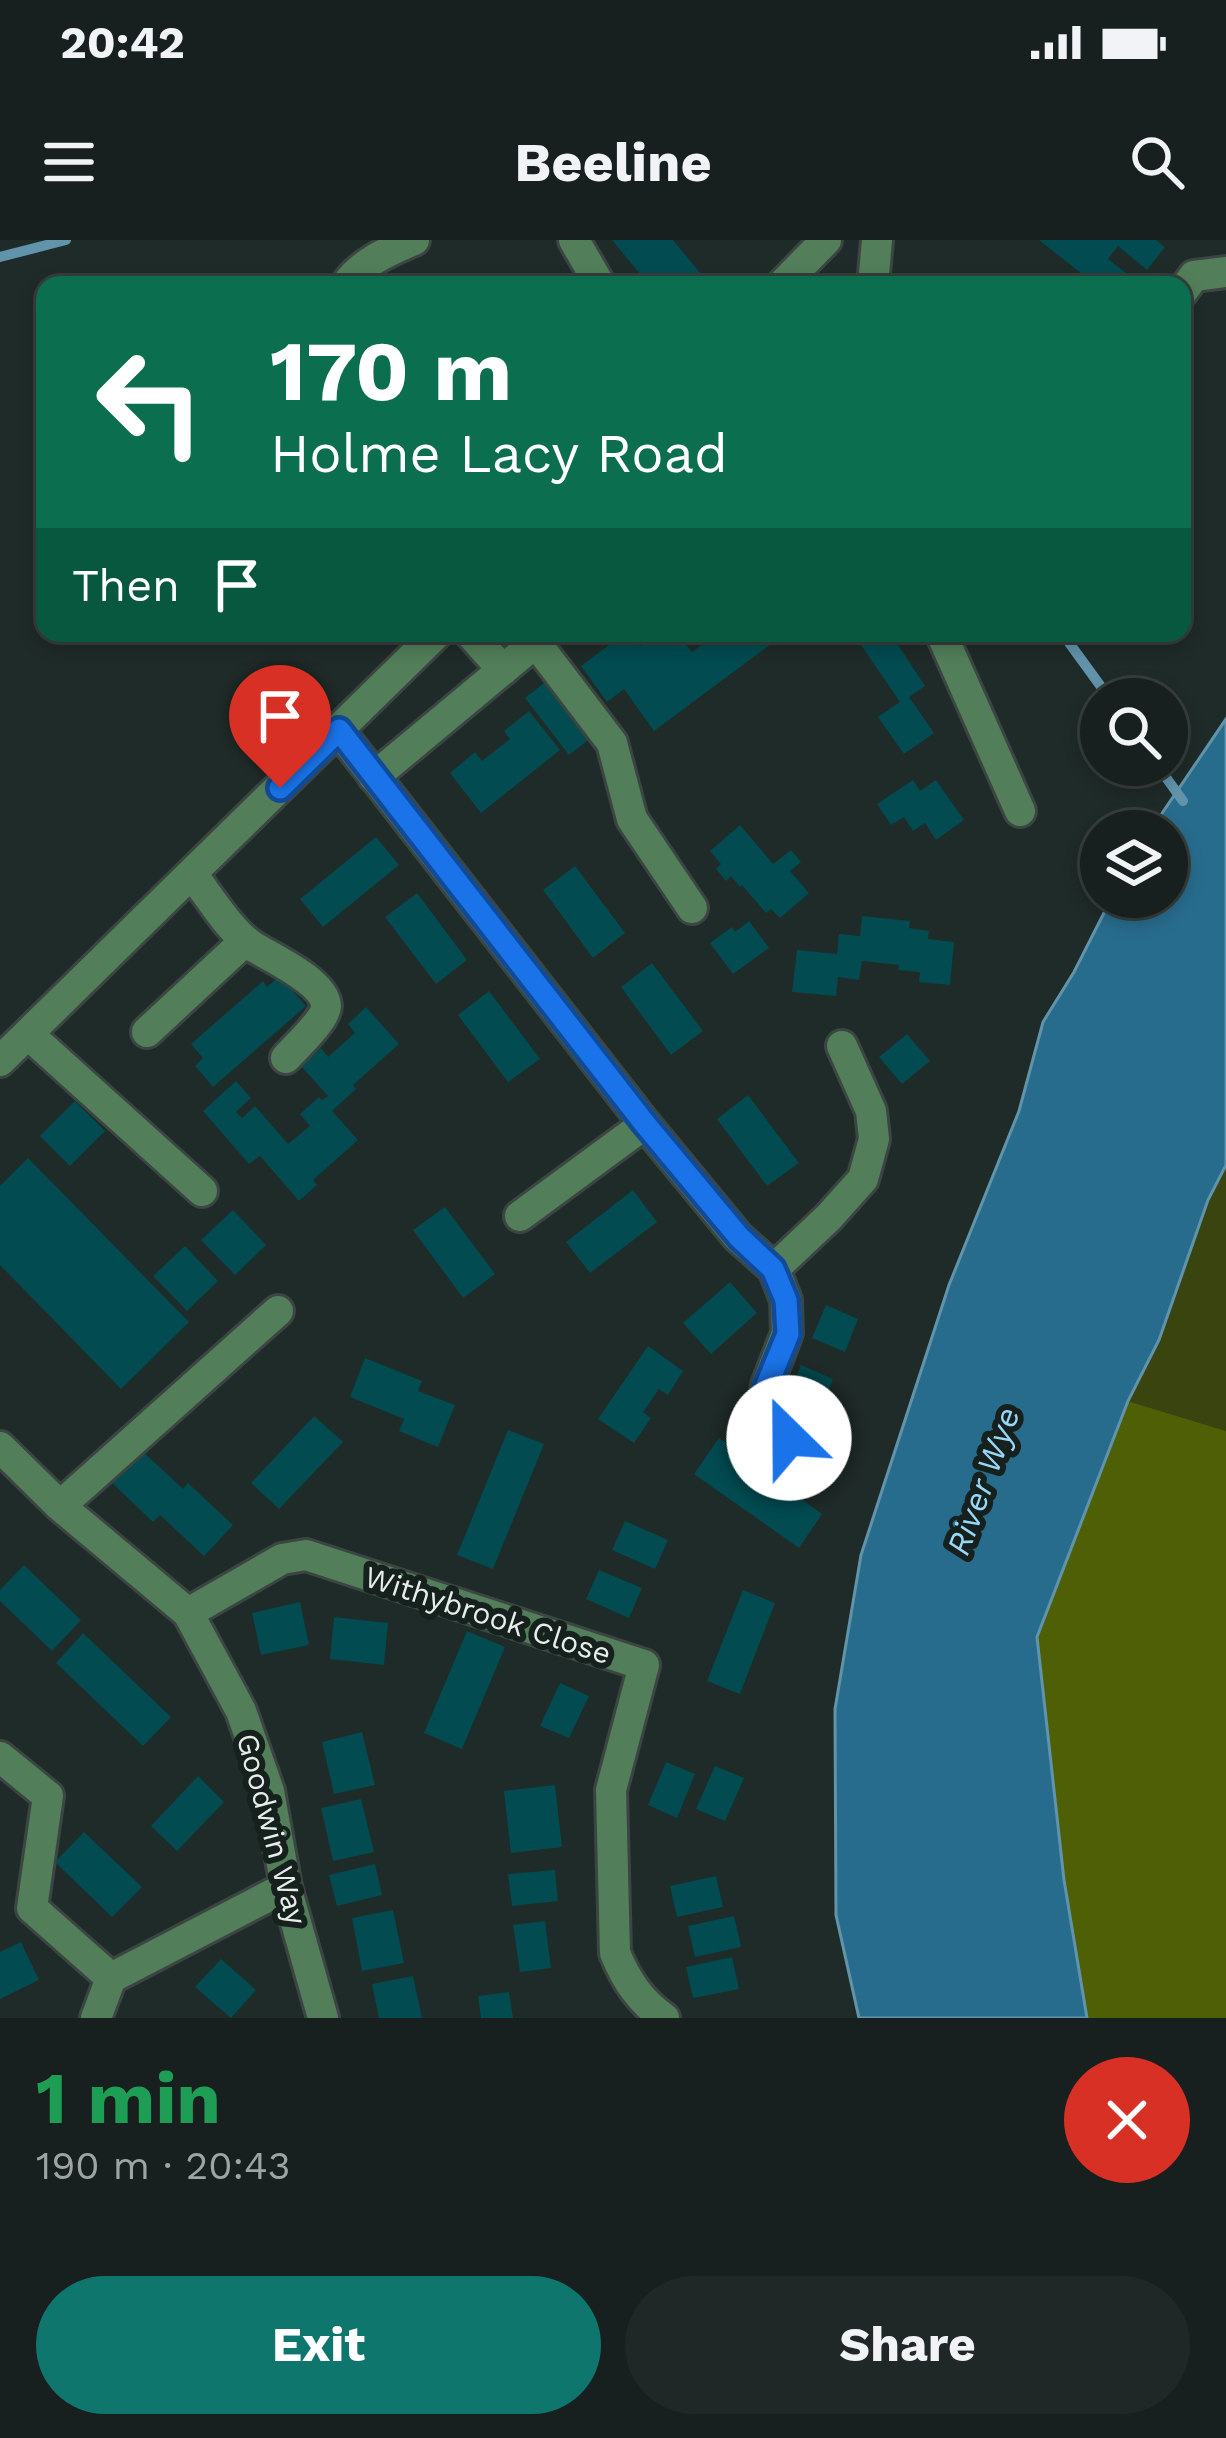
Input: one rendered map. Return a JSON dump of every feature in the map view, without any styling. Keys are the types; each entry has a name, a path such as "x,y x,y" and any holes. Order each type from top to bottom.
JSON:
{"street":[{"path":"353,276 386,252 414,240"},
{"path":"574,240 595,276"},
{"path":"791,276 826,240"},
{"path":"875,276 877,240"},
{"path":"1191,280 1226,272"},
{"path":"0,1061 428,642"},
{"path":"478,642 502,670"},
{"path":"374,777 537,642"},
{"path":"545,642 611,743 632,819 692,908"},
{"path":"945,642 1020,811"},
{"path":"339,730 645,1124 739,1237 773,1269 786,1300 788,1334 764,1404 814,1471"},
{"path":"192,874 245,941 311,982 325,1000 326,1009 318,1022 286,1058"},
{"path":"147,1031 245,941"},
{"path":"28,1034 202,1191"},
{"path":"773,1269 863,1179 874,1138 872,1111 842,1046"},
{"path":"520,1216 645,1124"},
{"path":"60,1506 278,1311"},
{"name":"Goodwin Way","path":"0,1447 60,1506 188,1613 241,1711 269,1791 286,1888 323,2018"},
{"name":"Withybrook Close","path":"188,1613 282,1559 306,1556 644,1665 610,1790 616,1953 624,1975 642,2000 664,2018"},
{"path":"0,1757 48,1796 32,1908 111,1978"},
{"path":"96,2018 111,1978 286,1888"}],"green space":[{"path":"1226,1165 1226,1431 1128,1401 1159,1340 1208,1200"},
{"path":"1128,1401 1226,1431 1226,2018 1087,2018 1064,1880 1037,1637"}],"water":[{"name":"River Wye","path":"1226,719 1226,1165 1208,1200 1159,1340 1128,1401 1037,1637 1064,1880 1087,2018 859,2018 836,1915 835,1709 861,1555 949,1285 1019,1111 1043,1022 1101,918 1188,918 1188,810 1164,810 1181,786 1188,786 1188,775"}],"building":[{"path":"612,240 673,240 703,276 642,276"},
{"path":"1039,240 1156,240 1165,247 1147,270 1118,246 1108,259 1130,276 1085,276"},
{"path":"613,642 640,646 684,642 692,652 706,642 774,642 654,731 624,689 607,702 581,666"},
{"path":"859,642 896,642 925,686 909,697 934,733 904,754 878,717 900,702"},
{"path":"548,680 592,737 569,755 525,698"},
{"path":"529,711 560,750 481,813 450,773 475,752 482,761 510,739 504,731"},
{"path":"913,780 920,791 936,780 964,820 936,840 925,823 913,831 904,817 891,825 877,804"},
{"path":"740,825 773,864 791,850 801,862 790,871 809,893 780,918 771,909 766,913 742,885 731,876 726,881 716,869 721,864 710,851"},
{"path":"376,837 399,865 323,927 300,899"},
{"path":"575,866 625,933 593,958 543,890"},
{"path":"417,893 467,960 436,984 385,917"},
{"path":"862,916 910,921 909,928 929,931 928,939 954,942 950,985 919,982 920,972 898,970 899,965 862,961 859,980 838,977 836,996 792,992 797,950 837,954 839,934 860,936"},
{"path":"749,921 769,948 733,974 710,943"},
{"path":"652,963 703,1031 671,1055 621,987"},
{"path":"280,976 306,1006 213,1087 195,1066 203,1058 191,1044 263,981 267,987"},
{"path":"489,991 540,1059 508,1082 458,1015"},
{"path":"366,1007 399,1044 332,1111 358,1140 313,1180 317,1185 299,1201 260,1156 249,1164 203,1111 236,1081 251,1098 236,1112 242,1118 255,1106 288,1144 310,1126 300,1114 319,1097 328,1096 301,1066 321,1048 328,1057 355,1033 348,1024"},
{"path":"907,1034 930,1061 902,1084 879,1057"},
{"path":"748,1095 799,1163 767,1186 717,1119"},
{"path":"75,1101 105,1131 70,1166 40,1136"},
{"path":"28,1158 189,1322 121,1389 0,1265 0,1186"},
{"path":"633,1190 657,1222 590,1273 566,1242"},
{"path":"445,1207 495,1274 463,1298 413,1230"},
{"path":"233,1210 266,1245 235,1275 201,1240"},
{"path":"185,1246 218,1281 187,1311 153,1276"},
{"path":"730,1282 757,1313 711,1354 683,1323"},
{"path":"826,1305 858,1319 845,1352 812,1338"},
{"path":"648,1346 683,1371 668,1395 659,1389 643,1412 651,1418 634,1443 598,1419"},
{"path":"365,1358 422,1381 418,1391 455,1405 438,1447 399,1431 404,1419 350,1397"},
{"path":"801,1365 833,1379 820,1412 787,1398"},
{"path":"314,1416 343,1442 279,1509 251,1483"},
{"path":"508,1430 544,1444 493,1569 457,1555"},
{"path":"719,1438 794,1485 790,1491 822,1514 799,1548 694,1474"},
{"path":"140,1449 183,1489 188,1483 233,1525 204,1556 160,1515 153,1522 110,1481"},
{"path":"625,1521 668,1540 655,1569 612,1550"},
{"path":"24,1565 81,1620 52,1651 0,1601 0,1590"},
{"path":"599,1570 642,1588 629,1618 586,1599"},
{"path":"743,1590 775,1603 740,1694 707,1681"},
{"path":"300,1602 309,1645 261,1655 252,1613"},
{"path":"334,1617 388,1623 384,1665 330,1659"},
{"path":"467,1631 505,1647 462,1749 424,1733"},
{"path":"83,1633 171,1717 143,1746 56,1663"},
{"path":"560,1683 589,1696 569,1738 540,1726"},
{"path":"362,1732 375,1785 334,1794 322,1742"},
{"path":"666,1762 695,1774 677,1818 648,1805"},
{"path":"715,1766 744,1778 725,1821 696,1809"},
{"path":"198,1776 224,1802 177,1851 151,1826"},
{"path":"555,1785 562,1847 511,1853 504,1791"},
{"path":"361,1799 374,1852 333,1861 321,1808"},
{"path":"84,1832 142,1887 112,1917 55,1862"},
{"path":"375,1864 382,1895 337,1906 329,1875"},
{"path":"555,1870 558,1901 512,1906 508,1874"},
{"path":"716,1876 723,1907 677,1917 670,1886"},
{"path":"393,1910 404,1963 362,1971 352,1918"},
{"path":"734,1916 741,1947 695,1957 688,1926"},
{"path":"545,1921 551,1968 520,1972 513,1925"},
{"path":"21,1942 39,1980 0,1999 0,1952"},
{"path":"732,1957 739,1989 693,1998 686,1967"},
{"path":"221,1959 256,1990 231,2018 195,1987"},
{"path":"413,1976 422,2018 379,2018 372,1984"},
{"path":"509,1992 513,2018 481,2018 478,1996"}],"waterway":[{"path":"0,257 66,240"},
{"path":"1069,642 1095,678"},
{"path":"1172,786 1183,801"}],"route":[{"path":"280,788 339,730 645,1124 739,1237 773,1269 786,1300 788,1334 764,1404 789,1438"}]}
